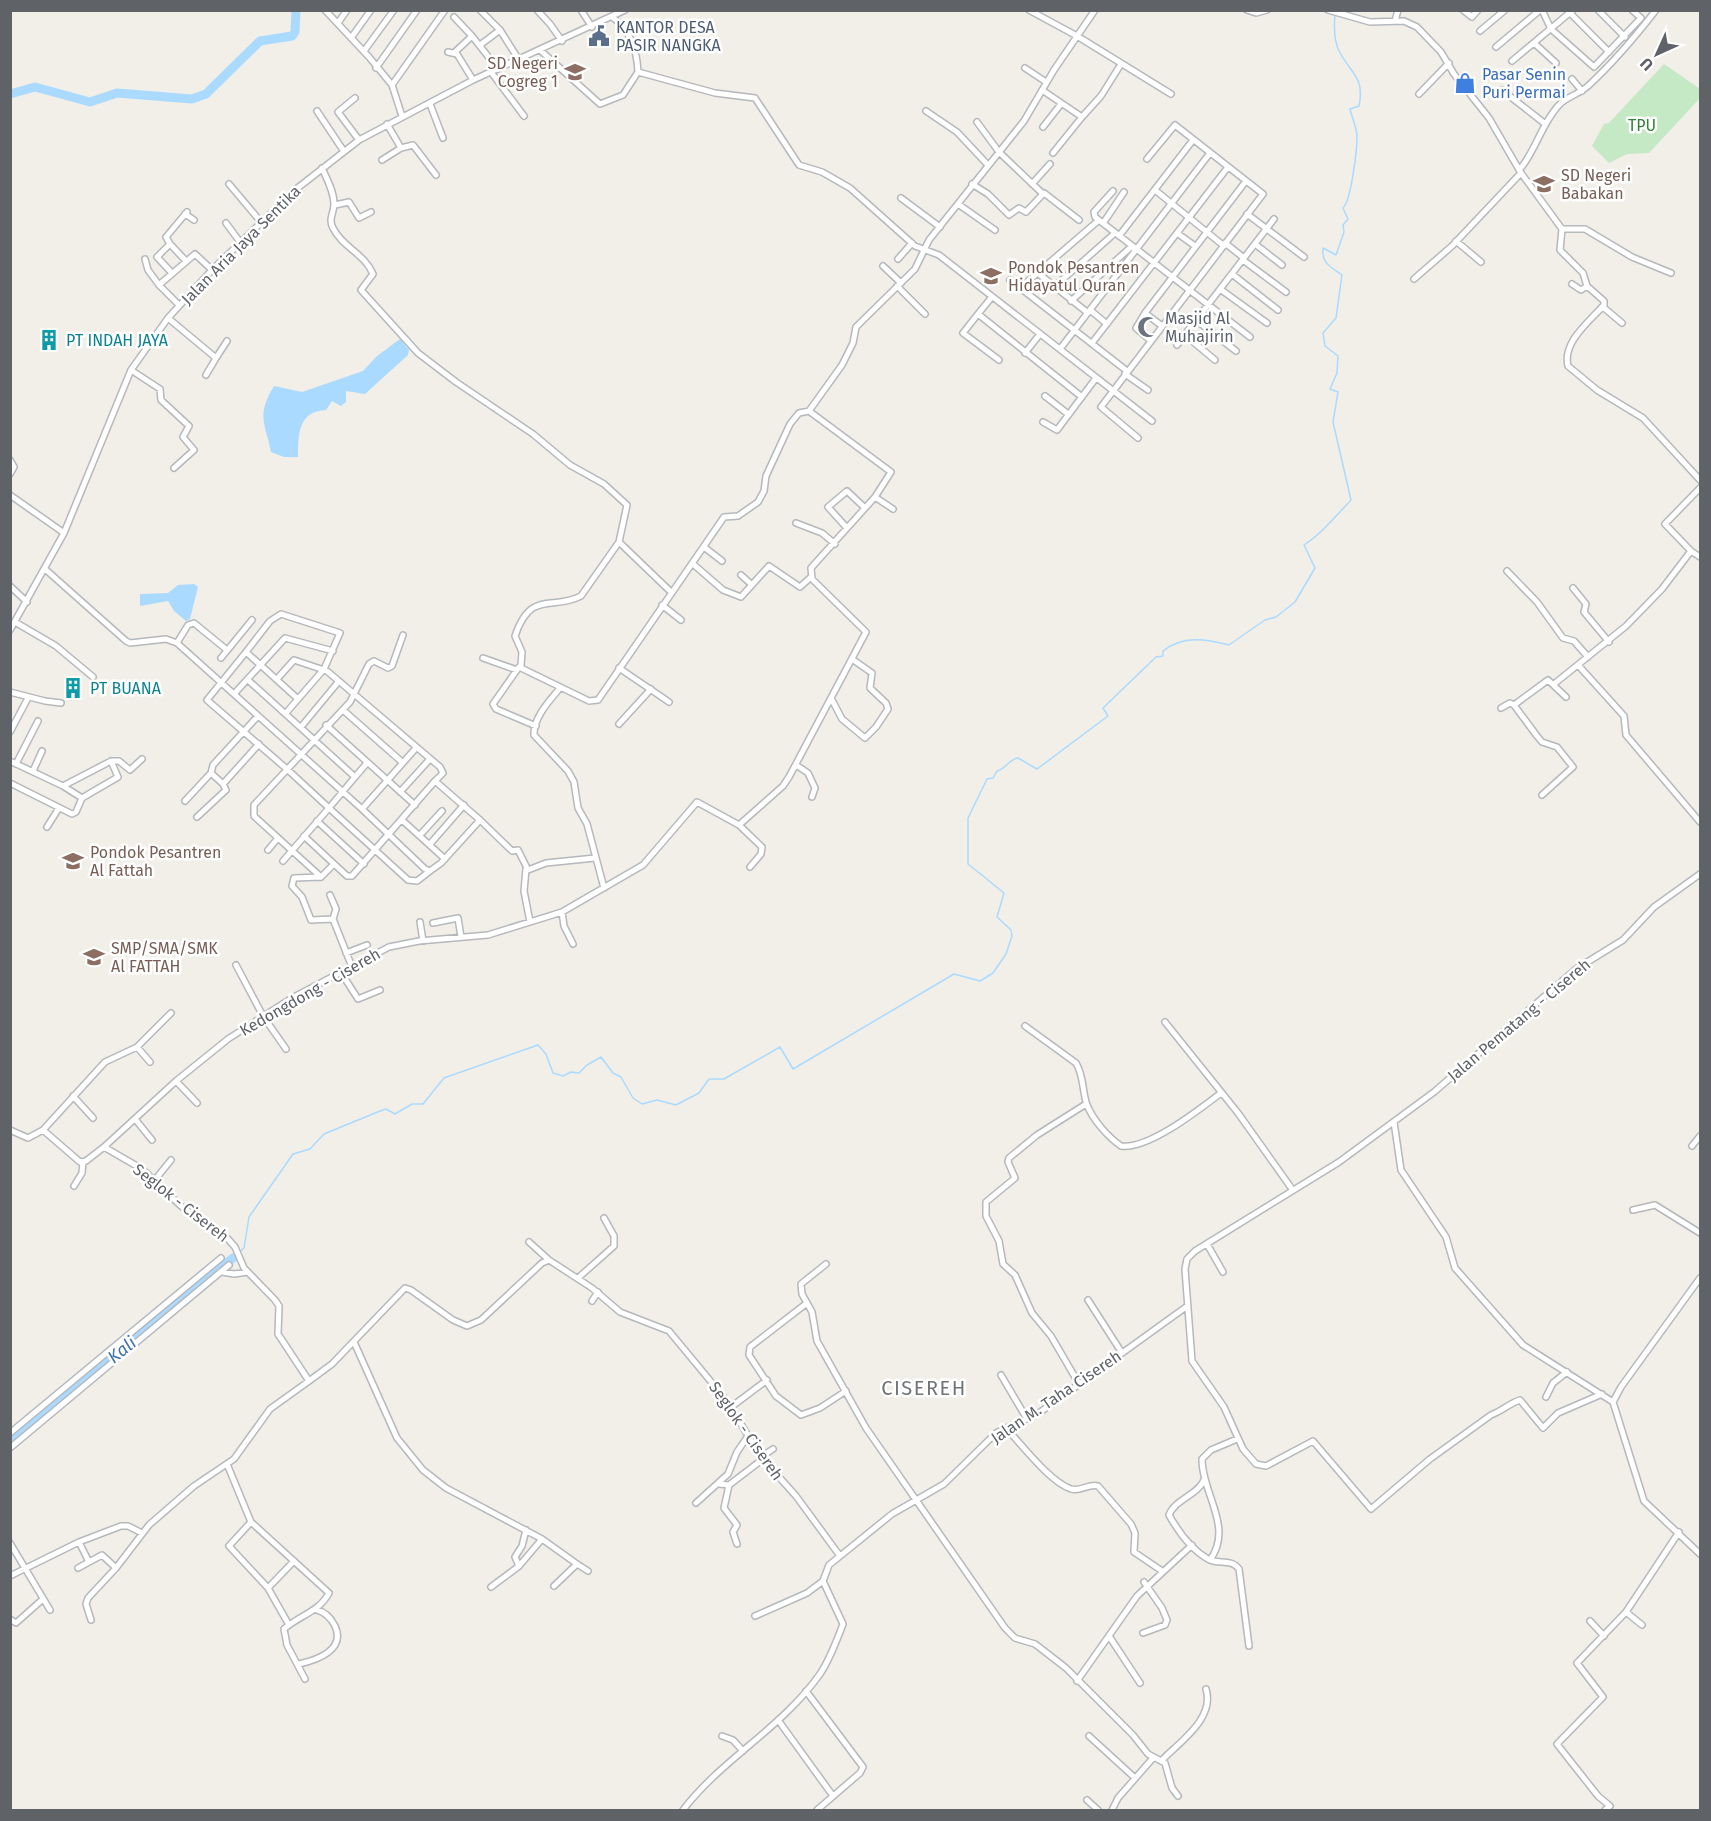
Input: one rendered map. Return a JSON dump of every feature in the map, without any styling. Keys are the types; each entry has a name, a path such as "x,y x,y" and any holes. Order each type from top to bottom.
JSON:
{"street":[{"path":"325,10 364,51 392,86 402,116"},
{"path":"338,23 347,10"},
{"path":"351,38 371,10"},
{"path":"364,51 394,10"},
{"path":"376,68 417,10"},
{"path":"392,86 445,10"},
{"path":"480,10 500,30 519,60"},
{"path":"537,10 562,41"},
{"path":"580,10 592,27"},
{"name":"Jalan Aria Jaya Sentika","path":"10,630 64,533 115,404 131,370 168,318 212,270 261,222 343,150 358,140 473,80 592,27 612,17 616,12 625,10"},
{"path":"1029,10 1077,36 1171,94"},
{"path":"809,411 842,365 853,343 859,323 920,263 924,249 939,227 987,164 1024,121 1046,82 1095,10"},
{"path":"1247,10 1256,13 1267,10"},
{"path":"1329,10 1370,22 1404,21 1417,27 1449,63 1454,74 1494,125 1520,171 1562,229 1560,250 1583,273 1587,286 1604,301 1603,307 1572,342 1568,352 1568,366 1597,390 1643,418 1701,480"},
{"path":"1395,21 1398,10"},
{"path":"1463,10 1472,17 1478,10"},
{"path":"1480,31 1505,10"},
{"path":"1496,47 1541,10 1551,29 1594,67 1641,18 1632,10"},
{"path":"1598,10 1631,42"},
{"path":"1414,279 1456,241 1520,171 1544,123 1565,99 1582,91 1631,42 1656,10"},
{"path":"1512,61 1570,12 1609,52"},
{"path":"454,17 498,69"},
{"path":"540,50 600,104 623,95 638,72 632,40 612,17"},
{"path":"480,45 500,30"},
{"path":"472,36 451,52 473,80"},
{"path":"1534,42 1556,63"},
{"path":"1419,94 1449,63"},
{"path":"1053,153 1106,89 1120,64"},
{"path":"1025,68 1046,82"},
{"path":"491,72 524,117"},
{"path":"638,72 669,78 716,93 755,98 799,165 805,169 822,172 850,188 912,243 939,255 1152,421"},
{"path":"1572,79 1582,91"},
{"path":"1042,90 1082,117"},
{"path":"1502,90 1544,123"},
{"path":"355,98 338,112 358,140"},
{"path":"430,104 442,138"},
{"path":"1043,127 1061,104"},
{"path":"317,111 343,150"},
{"path":"926,111 957,132 987,164"},
{"path":"977,122 999,152 1032,184 1079,220"},
{"path":"387,124 401,148"},
{"path":"1138,438 1101,408 1263,194 1174,125 1147,159"},
{"path":"1054,287 1117,234 1155,190 1193,140"},
{"path":"382,160 401,148 413,145 436,175"},
{"path":"1060,350 1134,248 1172,204 1210,153"},
{"path":"1032,184 1050,164"},
{"path":"1092,344 1228,167"},
{"path":"322,168 334,205 330,220 333,227 344,241 361,255 374,274 361,290 418,353 622,499 627,505 619,542 579,598 552,601 536,606 526,614 515,636 522,652 519,668 497,697 494,708 536,726"},
{"path":"1151,341 1136,328 1206,231 1246,181"},
{"path":"229,184 261,222"},
{"path":"972,184 1011,215 1019,208 1026,212 1043,194"},
{"path":"1155,190 1286,292"},
{"path":"1113,191 1094,212 1095,217 1250,338"},
{"path":"1020,288 1102,221 1125,192"},
{"path":"901,198 939,227"},
{"path":"334,205 349,202 359,218 371,212"},
{"path":"958,204 995,230"},
{"path":"186,261 166,237 186,213 194,220"},
{"path":"1247,214 1304,257"},
{"path":"1178,345 1274,219"},
{"path":"226,223 240,242"},
{"path":"1562,229 1585,229 1632,257 1671,273"},
{"path":"1178,233 1195,246"},
{"path":"1456,241 1481,262"},
{"path":"898,259 912,243"},
{"path":"170,244 157,257 171,272"},
{"path":"1255,244 1282,265"},
{"path":"1071,301 1134,248"},
{"path":"159,285 171,272 197,254 212,270"},
{"path":"145,259 148,270 159,285 179,305"},
{"path":"883,266 925,314"},
{"path":"1039,274 1071,301 1107,324"},
{"path":"1232,274 1278,310"},
{"path":"1010,280 1148,390"},
{"path":"1572,284 1581,290 1587,286"},
{"path":"1220,289 1267,323"},
{"path":"992,298 963,333 999,360"},
{"path":"1603,307 1622,323"},
{"path":"1145,313 1162,326"},
{"path":"978,314 1082,397"},
{"path":"168,318 216,358"},
{"path":"1196,320 1236,351"},
{"path":"1026,353 1040,334"},
{"path":"1185,335 1215,360"},
{"path":"206,375 227,341"},
{"path":"131,370 160,388 161,400 189,426 183,437 194,450 174,468"},
{"path":"1043,422 1056,431 1096,378"},
{"path":"1045,396 1068,414"},
{"path":"483,658 519,668 560,688 595,701 724,517 738,516 758,502 764,491 766,476 790,424 800,412 809,411 890,469 890,473 874,497 835,544 811,568 812,577 864,630 865,635 783,786 739,825 762,847 761,854 750,867"},
{"path":"10,460 14,467 10,474"},
{"path":"1701,488 1664,524 1701,557"},
{"path":"847,528 828,507 847,491 865,508"},
{"path":"10,495 64,533"},
{"path":"874,497 893,509"},
{"path":"796,523 822,533 835,544"},
{"path":"619,542 671,592"},
{"path":"704,547 722,561"},
{"path":"1554,684 1609,642 1659,592 1692,551 1701,550"},
{"path":"693,564 729,593 741,597 769,566 800,587 812,577"},
{"path":"45,569 126,641 130,643 166,639 177,643 362,808 430,872"},
{"path":"1507,571 1537,602 1563,638 1574,641 1588,657"},
{"path":"741,576 751,584"},
{"path":"10,586 27,602"},
{"path":"1573,588 1586,604 1584,612 1609,642"},
{"path":"662,605 681,620"},
{"path":"286,713 324,669 339,632 281,614 270,621 207,700 411,881 417,881 445,859 480,820"},
{"path":"220,658 252,620"},
{"path":"15,622 56,646 93,677"},
{"path":"177,643 189,625 194,623 227,650"},
{"path":"321,877 253,812 254,805 343,710 355,695 371,662 388,668 392,666 403,635"},
{"path":"234,694 287,637 333,651"},
{"path":"246,652 298,699"},
{"path":"831,698 842,719 865,738 888,709 886,703 870,688 872,673 852,659"},
{"path":"277,679 294,660 324,669 443,771 352,876 347,876 304,836"},
{"path":"1578,665 1624,716 1626,735 1701,822"},
{"path":"619,668 669,702"},
{"path":"248,680 355,777"},
{"path":"301,727 339,681"},
{"path":"1501,708 1510,704 1514,705 1546,681 1554,684 1566,697"},
{"path":"560,688 543,710 534,735 568,771 574,782 578,808 587,824 604,888"},
{"path":"620,724 651,689"},
{"path":"10,692 28,698 61,703"},
{"path":"10,732 28,698"},
{"path":"1514,705 1542,742 1557,747 1573,767 1542,795"},
{"path":"343,710 402,762"},
{"path":"184,801 211,773 213,765 258,716"},
{"path":"38,721 13,762 63,786 82,798"},
{"path":"326,726 415,805"},
{"path":"223,784 259,744"},
{"path":"362,808 416,747"},
{"path":"33,771 42,751"},
{"path":"63,786 111,761 119,761 130,770 142,759"},
{"path":"400,792 430,759"},
{"path":"10,783 74,814 82,798 119,777 111,761"},
{"path":"283,861 367,763"},
{"path":"795,765 812,777 815,788 812,797"},
{"path":"197,817 225,790 223,784 211,773"},
{"path":"435,781 512,851 518,850 526,869 524,891 530,922"},
{"name":"Kedongdong - Cisereh","path":"104,1147 176,1081 228,1039 263,1016 389,947 488,934 562,912 630,874 655,853 697,802 739,825"},
{"path":"430,844 464,805"},
{"path":"47,827 59,808"},
{"path":"420,835 442,811"},
{"path":"402,820 445,859"},
{"path":"317,821 364,864"},
{"path":"268,850 279,838"},
{"path":"526,869 546,863 595,858"},
{"path":"333,919 311,920 300,894 292,886 294,878 321,877 334,864"},
{"name":"Jalan Pematang - Cisereh","path":"1394,1122 1434,1092 1576,969 1623,940 1654,907 1701,874"},
{"path":"330,895 336,909 333,919 352,967"},
{"path":"562,912 564,926 573,944"},
{"path":"433,923 458,918 461,937"},
{"path":"420,922 423,941"},
{"path":"346,953 367,945"},
{"path":"236,965 263,1016 286,1049"},
{"path":"342,974 358,999 380,990"},
{"path":"10,1131 28,1138 43,1130 105,1062 137,1047 171,1013"},
{"path":"1165,1022 1292,1189"},
{"path":"1025,1026 1076,1063 1081,1070 1086,1104 1108,1136 1126,1147 1176,1126 1221,1093"},
{"path":"137,1047 150,1062"},
{"path":"176,1081 197,1103"},
{"path":"73,1096 93,1118"},
{"path":"1079,1384 1044,1325 1032,1313 1015,1275 1003,1264 999,1241 986,1210 987,1202 1015,1178 1008,1162 1009,1158 1037,1135 1086,1104"},
{"path":"135,1119 152,1140"},
{"path":"1602,1394 1558,1413 1543,1428 1520,1400 1516,1401 1502,1412 1491,1415 1430,1459 1372,1509 1313,1441 1261,1466 1251,1461 1237,1439 1224,1407 1192,1361 1186,1307 1187,1259 1292,1189 1339,1162 1394,1122 1401,1170 1446,1237 1455,1268 1523,1345 1602,1394 1613,1402 1644,1501 1651,1510 1679,1532 1701,1554"},
{"path":"43,1130 83,1162"},
{"path":"1692,1146 1701,1136"},
{"path":"74,1186 82,1173 83,1162 104,1147"},
{"name":"Seglok - Cisereh","path":"104,1147 142,1169 181,1206 227,1238 235,1247 248,1272 279,1306 278,1334 309,1381"},
{"path":"154,1181 171,1160"},
{"path":"1634,1210 1655,1205 1701,1233"},
{"path":"578,1278 614,1246 614,1236 604,1218"},
{"name":"Seglok - Cisereh","path":"529,1242 549,1260 578,1278 627,1316 669,1331 731,1407 762,1458 796,1496 840,1556"},
{"path":"1207,1244 1222,1272"},
{"path":"10,1448 202,1282 221,1257"},
{"path":"91,1620 86,1604 88,1599 116,1568 142,1533 194,1486 241,1452 270,1409 309,1381 354,1342 405,1288 460,1324 475,1324 542,1263 549,1260"},
{"path":"826,1264 801,1284 802,1294 812,1312 817,1341 866,1428 1005,1628 1019,1641 1041,1649 1077,1681 1153,1758 1162,1760"},
{"path":"10,1433 202,1282 222,1272 229,1265"},
{"path":"222,1272 234,1274 248,1272"},
{"path":"1613,1402 1621,1387 1701,1278"},
{"path":"592,1301 598,1293"},
{"path":"1088,1300 1122,1353"},
{"path":"807,1303 750,1347 749,1355 776,1396 801,1415 810,1413 846,1391"},
{"name":"Jalan M. Taha Cisereh","path":"823,1581 826,1569 840,1556 892,1514 944,1484 993,1436 1027,1419 1186,1307"},
{"path":"354,1342 392,1428 412,1459 446,1488 542,1539 588,1571"},
{"path":"1546,1396 1553,1383 1567,1372"},
{"path":"1001,1375 1027,1419"},
{"path":"731,1407 767,1380"},
{"path":"1006,1428 1064,1485 1079,1490 1094,1485 1098,1486 1131,1524 1135,1533 1134,1552 1162,1571"},
{"path":"696,1503 728,1474 737,1452 748,1436"},
{"path":"1210,1560 1218,1546 1218,1516 1204,1480 1203,1456 1237,1439"},
{"path":"737,1544 733,1532 737,1526 724,1506 729,1485 773,1449"},
{"path":"227,1464 249,1512 251,1522 329,1593 317,1610 289,1624 284,1629 285,1638 305,1679"},
{"path":"1204,1480 1202,1485 1174,1506 1169,1515 1192,1545 1210,1560 1232,1563 1239,1569 1249,1646"},
{"path":"719,1484 729,1485"},
{"path":"251,1522 229,1546 268,1588 289,1624"},
{"path":"10,1576 79,1542 121,1526 128,1526 142,1533"},
{"path":"519,1566 515,1557 522,1546 526,1530"},
{"path":"1605,1810 1610,1806 1598,1796 1557,1744 1603,1697 1577,1663 1626,1612 1679,1532"},
{"path":"491,1587 519,1566 542,1539"},
{"path":"79,1542 89,1562"},
{"path":"10,1543 50,1610"},
{"path":"1077,1681 1146,1584 1192,1545"},
{"path":"78,1568 103,1555 116,1568"},
{"path":"268,1588 294,1561"},
{"path":"554,1586 576,1564"},
{"path":"683,1810 709,1780 778,1720 806,1691 824,1668 843,1624 823,1581 807,1593 755,1616"},
{"path":"1143,1633 1167,1623 1162,1608 1146,1584"},
{"path":"10,1619 16,1623 44,1599"},
{"path":"299,1664 319,1659 327,1654 334,1647 338,1636 333,1622 317,1610"},
{"path":"1626,1612 1642,1626"},
{"path":"1590,1621 1604,1636"},
{"path":"1109,1636 1140,1683"},
{"path":"1162,1760 1206,1712 1210,1700 1206,1689"},
{"path":"806,1691 863,1767 860,1773 817,1810"},
{"path":"778,1720 833,1796"},
{"path":"722,1736 733,1740 742,1751"},
{"path":"1089,1736 1135,1778"},
{"path":"1112,1810 1153,1758"},
{"path":"1162,1760 1178,1796"},
{"path":"1087,1800 1098,1810"}],"green space":[{"name":"TPU","path":"1664,64 1700,89 1700,98 1649,153 1627,154 1609,163 1592,146 1604,124 1609,123"}],"water":[{"path":"400,339 409,350 408,355 365,394 346,391 346,402 341,406 332,401 326,410 317,411 305,420 299,433 298,457 284,457 271,452 264,412 268,396 274,386 302,392 363,371 377,356"},
{"path":"194,584 198,587 190,619 186,621 174,611 168,601 140,606 140,594 168,593 178,585"}],"waterway":[{"path":"10,94 35,87 90,102 117,93 192,99 206,94 260,41 292,36 295,32 296,10"},
{"path":"233,1258 244,1248 249,1217 293,1154 310,1149 324,1134 380,1111 386,1109 395,1114 412,1104 423,1104 444,1078 538,1045 546,1054 553,1073 563,1076 571,1072 579,1073 601,1057 613,1073 621,1077 633,1098 642,1104 657,1100 676,1105 699,1093 709,1079 724,1079 780,1047 793,1069 954,974 980,981 993,973 1006,954 1012,936 1011,930 997,917 1004,893 968,864 968,818 987,779 993,778 997,771 1018,758 1037,769 1108,716 1103,708 1156,657 1163,656 1163,651 1171,646 1187,640 1212,641 1229,645 1265,620 1276,617 1295,602 1315,568 1304,545 1323,530 1351,500 1333,422 1338,392 1330,389 1337,373 1338,356 1325,346 1323,333 1336,318 1342,275 1328,264 1323,248 1336,255 1344,232 1343,225 1348,219 1343,208 1351,186 1357,137 1350,109 1359,106 1360,88 1356,76 1337,47 1335,14"},
{"name":"Kali","path":"10,1441 233,1258"}],"place":[{"name":"KANTOR DESA PASIR NANGKA","path":"599,36"},
{"name":"SD Negeri Cogreg 1","path":"575,72"},
{"name":"Pasar Senin Puri Permai","path":"1465,83"},
{"name":"SD Negeri Babakan","path":"1544,184"},
{"name":"Pondok Pesantren Hidayatul Quran","path":"991,276"},
{"name":"Masjid Al Muhajirin","path":"1148,327"},
{"name":"PT INDAH JAYA","path":"49,340"},
{"name":"PT BUANA","path":"73,688"},
{"name":"Pondok Pesantren Al Fattah","path":"73,861"},
{"name":"SMP/SMA/SMK Al FATTAH","path":"94,957"}],"district":[{"name":"CISEREH","path":"924,1388"}]}
